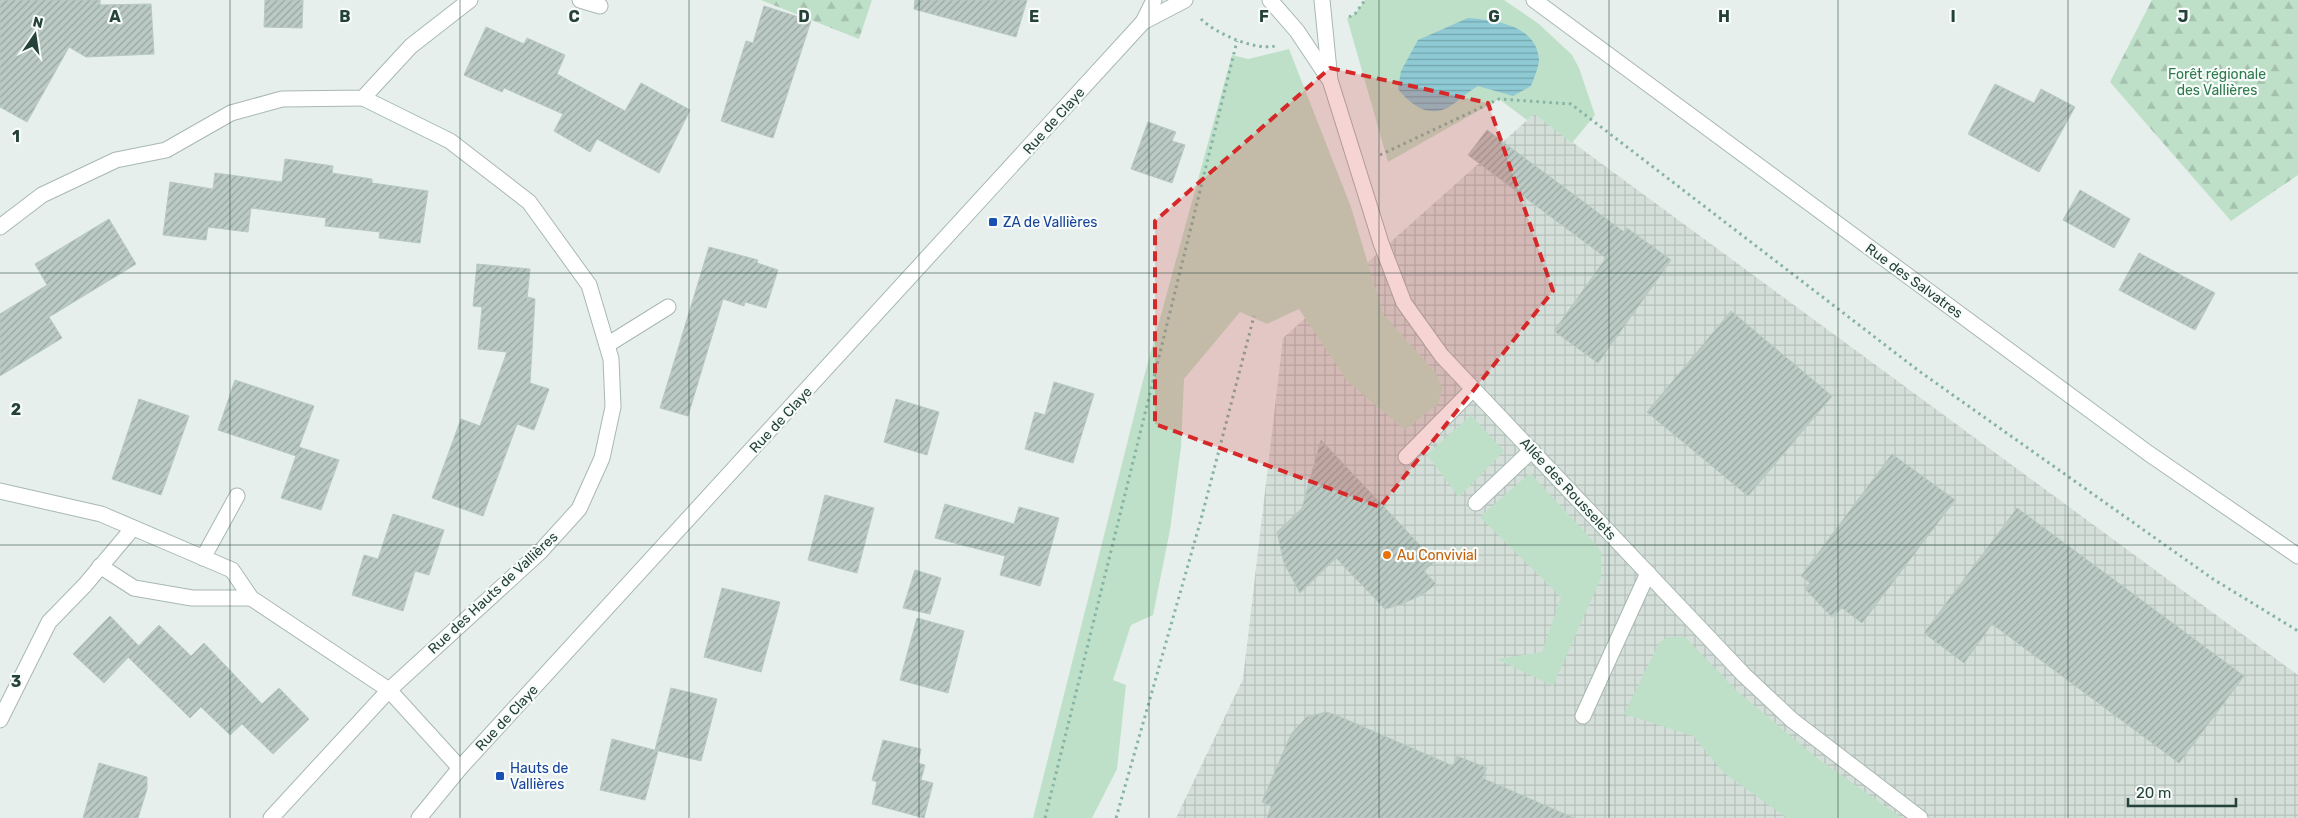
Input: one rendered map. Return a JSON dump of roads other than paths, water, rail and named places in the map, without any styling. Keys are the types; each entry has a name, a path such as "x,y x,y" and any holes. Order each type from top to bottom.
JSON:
{"street":[{"path":"0,228 42,195 116,160 166,150 231,113 282,99 363,98 411,46 470,0"},
{"path":"580,0 600,6"},
{"name":"Rue de Claye","path":"419,818 460,768 1143,22 1154,0"},
{"name":"Rue de Claye","path":"1143,22 1185,0"},
{"name":"Allée des Rousselets","path":"1270,0 1297,31 1330,80"},
{"name":"Allée des Rousselets","path":"1322,0 1330,80 1381,242 1404,303 1442,356 1744,674 1792,720 1920,818"},
{"name":"Rue des Salvatres","path":"1534,0 2148,453 2298,556"},
{"name":"Rue des Hauts de Vallières","path":"271,818 389,690 540,552 579,509 602,458 613,407 611,359 589,285 529,202 450,141 363,98"},
{"path":"607,345 668,306"},
{"path":"1406,457 1473,389"},
{"path":"1476,503 1532,450"},
{"path":"0,491 101,514 232,570 251,598 389,690 460,768"},
{"path":"203,558 237,496"},
{"path":"0,720 49,622 133,528"},
{"path":"100,566 134,588 192,598 251,598"},
{"path":"1583,716 1648,573"}],"water":[{"path":"1468,18 1502,23 1522,32 1530,39 1536,48 1539,59 1531,86 1513,96 1478,86 1449,107 1434,111 1420,108 1408,100 1398,89 1401,71 1418,40"}],"place":[{"name":"ZA de Vallières","path":"993,222"},
{"name":"Au Convivial","path":"1387,555"},
{"name":"Hauts de Vallières","path":"500,776"}],"park label":[{"name":"Forêt régionale des Vallières","path":"2217,82"}]}
